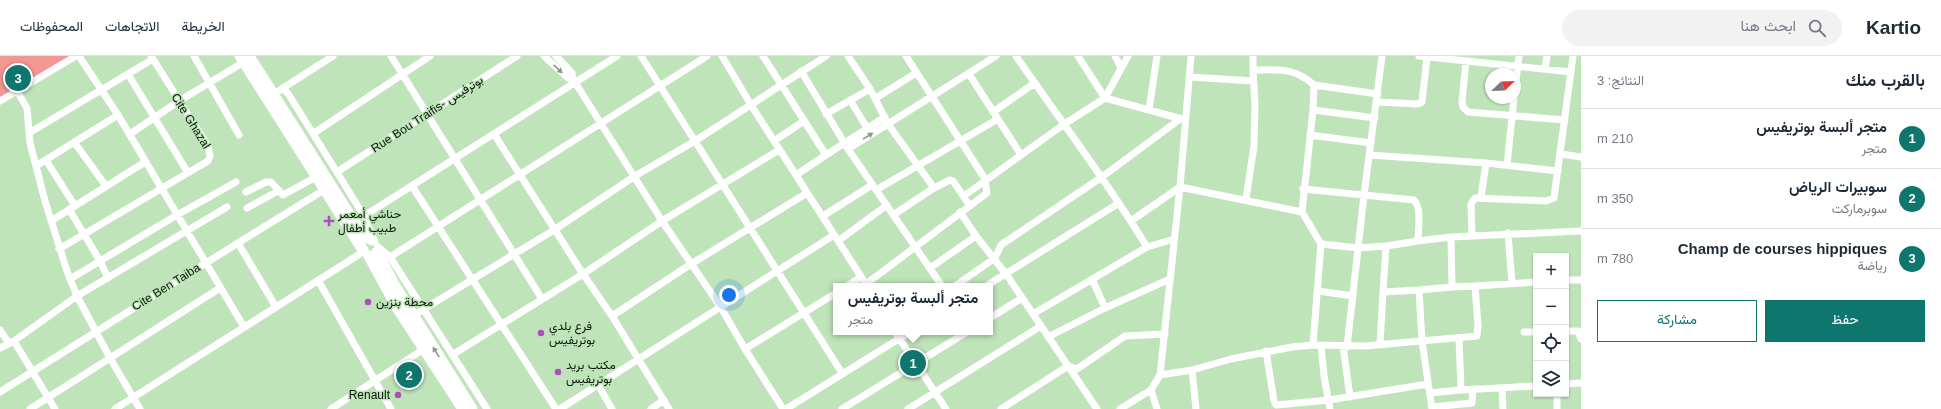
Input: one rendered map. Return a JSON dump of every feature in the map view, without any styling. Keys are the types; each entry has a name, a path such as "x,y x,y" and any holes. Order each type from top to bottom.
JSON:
{"highway":[{"path":"244,58 274,94 351,217 365,236 398,309 463,409"},
{"path":"244,58 324,190 371,249 472,409"}],"street":[{"path":"0,101 76,56"},
{"path":"79,56 130,134 161,190 244,327"},
{"path":"194,56 240,135"},
{"path":"274,94 333,56"},
{"path":"391,56 513,255 542,299"},
{"path":"314,133 430,56"},
{"name":"Rue Bou Traifis- بوترفيس","path":"337,172 517,56"},
{"path":"544,56 568,78 575,81"},
{"path":"556,56 572,73 575,81 636,176 662,221 720,306 745,349 784,409 897,335 946,409"},
{"path":"364,216 575,81 617,56"},
{"path":"641,56 842,372"},
{"path":"390,257 479,199 707,56"},
{"path":"722,56 779,150 865,282 916,247 960,212 987,194 986,179 906,56"},
{"path":"764,56 826,155"},
{"path":"414,315 554,230 636,176 695,141 826,56"},
{"path":"848,56 876,98 888,124 934,188"},
{"path":"848,149 996,56"},
{"path":"1016,56 1063,125 1102,177 1147,247"},
{"path":"1078,56 1105,98 1183,120"},
{"path":"1115,56 1121,68"},
{"path":"964,196 1063,125 1105,98 1128,56"},
{"path":"1149,110 1157,56"},
{"path":"1120,409 1154,387 1160,375 1180,187 1183,120 1190,77 1191,56"},
{"path":"1246,199 1254,146 1255,105 1253,56"},
{"path":"1350,397 1345,347 1353,296 1382,56"},
{"path":"1419,56 1466,61 1482,59 1518,66 1571,72"},
{"path":"1518,66 1519,56"},
{"path":"1545,69 1547,56"},
{"path":"1472,236 1472,204 1475,198 1551,200 1555,194 1573,56"},
{"path":"29,133 128,74 152,57"},
{"name":"Cite Ghazal","path":"59,249 208,161 211,152 152,57"},
{"path":"1376,102 1418,104 1422,102 1427,57"},
{"path":"130,134 209,83 244,58"},
{"path":"1466,61 1462,102 1464,110 1468,112 1512,117 1565,120"},
{"path":"1253,70 1290,70 1305,77 1314,85 1378,94"},
{"path":"801,71 848,149 940,283"},
{"path":"876,98 916,73"},
{"path":"128,74 188,173"},
{"path":"969,74 1021,155"},
{"path":"1190,77 1253,81"},
{"path":"993,112 1035,83"},
{"path":"1313,345 1321,244 1302,212 1303,189 1313,110 1314,85"},
{"path":"283,88 314,133 364,216 371,249"},
{"path":"826,114 870,88"},
{"path":"17,91 26,108 29,133 36,166 59,249 70,279 77,296 110,358 140,409"},
{"path":"850,100 867,128"},
{"path":"1507,165 1513,104"},
{"path":"1313,110 1375,118"},
{"path":"36,166 118,115"},
{"path":"796,175 884,117"},
{"path":"823,216 874,187 918,165 998,119"},
{"path":"774,141 804,120"},
{"path":"959,283 995,258 1001,245 1183,120"},
{"path":"494,134 582,274 612,316 670,409"},
{"path":"1310,135 1371,143"},
{"path":"74,142 106,186"},
{"path":"452,355 582,274 662,221 724,185 779,150"},
{"path":"1560,154 1581,157"},
{"path":"1370,155 1486,163 1558,171"},
{"path":"46,160 108,278"},
{"path":"51,221 145,162"},
{"path":"1481,198 1486,163"},
{"path":"246,192 266,182 271,182 283,195 316,177"},
{"path":"893,215 934,188 950,180 953,181 970,206"},
{"path":"70,279 177,215 236,182"},
{"path":"412,186 556,409"},
{"path":"1131,221 1180,187 1246,199 1302,212"},
{"path":"1303,189 1414,200 1417,203 1418,208 1418,241"},
{"name":"Cite Ben Taiba","path":"0,392 31,371 324,190"},
{"path":"247,208 278,191"},
{"path":"612,316 691,264 807,193"},
{"path":"991,283 1119,203"},
{"path":"560,409 639,360 776,270 836,238 887,205"},
{"path":"0,348 77,296 227,207"},
{"path":"960,212 976,236 995,258 1097,409"},
{"path":"1321,244 1358,248 1386,246 1451,237 1581,231"},
{"path":"1508,234 1512,283"},
{"path":"930,268 976,236"},
{"path":"1451,237 1452,288"},
{"path":"1033,314 1147,247 1174,239"},
{"path":"238,243 276,307"},
{"path":"1380,344 1386,246"},
{"path":"371,249 390,257 487,409"},
{"path":"115,409 318,280 371,249"},
{"path":"1048,337 1105,308 1170,279"},
{"path":"318,280 391,409"},
{"path":"1092,280 1105,308"},
{"path":"1569,280 1581,280"},
{"path":"1382,292 1533,282"},
{"path":"1160,375 1192,370 1266,351 1313,345 1345,347 1477,336 1475,286"},
{"path":"30,409 220,288"},
{"path":"1419,290 1422,341 1432,408 1472,403 1474,390"},
{"path":"1318,291 1353,296"},
{"path":"745,349 833,295"},
{"path":"993,316 1022,298"},
{"path":"908,409 1041,326"},
{"path":"0,330 11,342 55,409"},
{"path":"1569,331 1578,331 1581,339"},
{"path":"1524,332 1533,332"},
{"path":"1068,366 1077,369 1125,336 1165,334"},
{"path":"842,409 962,335"},
{"path":"1459,338 1461,390"},
{"path":"1321,345 1324,376 1330,409"},
{"path":"332,409 374,380 424,349"},
{"path":"1266,351 1274,401 1276,405 1329,400 1428,384"},
{"path":"1000,409 1068,366"},
{"path":"1192,370 1196,409"},
{"path":"1569,384 1581,384"},
{"path":"598,385 612,409"},
{"path":"1430,393 1533,386"},
{"path":"1154,387 1157,409"},
{"path":"1502,389 1503,409"},
{"path":"1557,397 1557,409"},
{"path":"651,409 664,400"}],"shaded area":[{"path":"0,56 71,56 0,99"}],"place":[{"name":"Champ de courses hippiques","path":"18,78"},
{"name":"حناشي أمعمر طبيب أطفال","path":"329,221"},
{"name":"محطة بنزين","path":"368,302"},
{"name":"فرع بلدي بوتريفيس","path":"541,333"},
{"name":"متجر ألبسة بوتريفيس","path":"913,363"},
{"name":"مكتب بريد بوتريفيس","path":"558,372"},
{"name":"سوبيرات الرياض","path":"409,375"},
{"name":"Renault","path":"398,395"}]}
